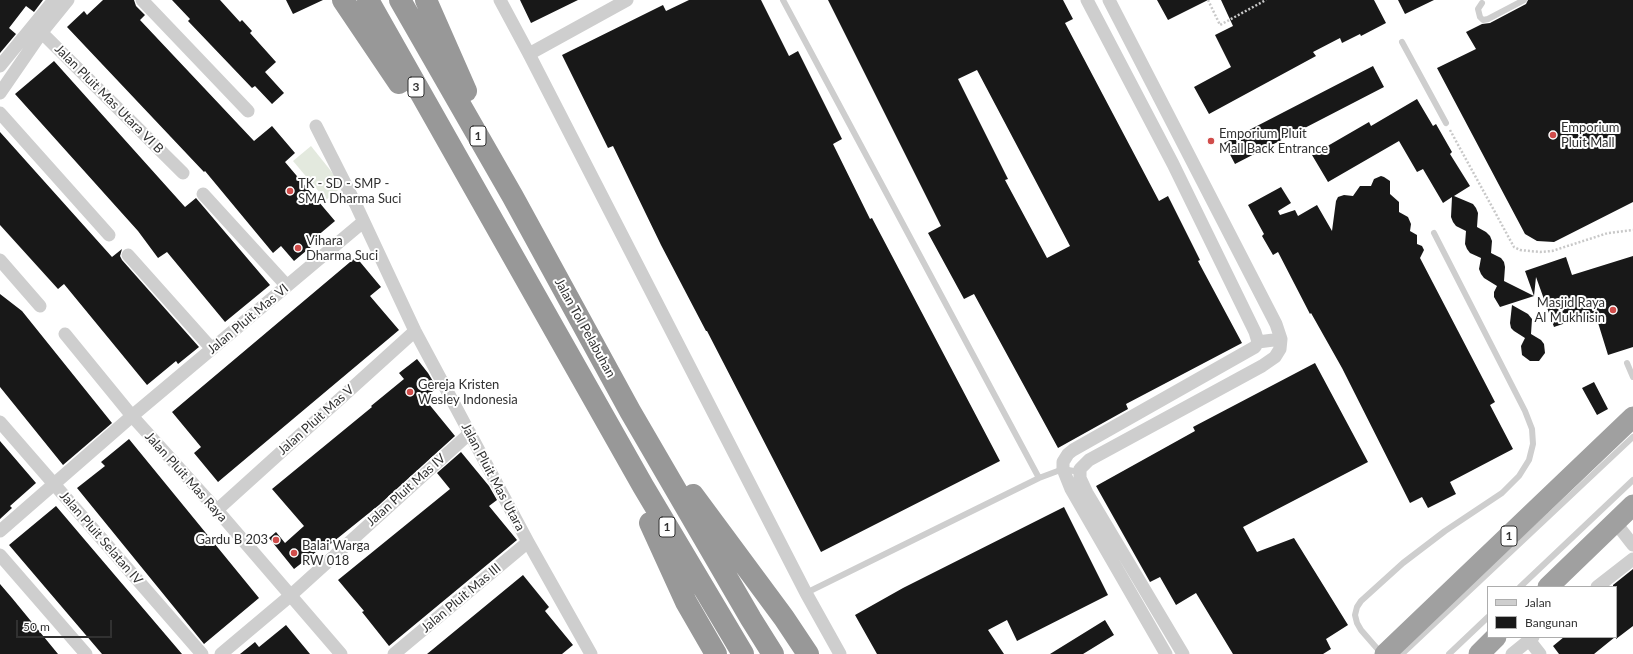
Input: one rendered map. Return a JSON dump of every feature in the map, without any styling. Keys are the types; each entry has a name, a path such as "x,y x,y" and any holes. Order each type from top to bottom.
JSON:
{"highway":[{"path":"343,0 363,28 393,76 465,173"},
{"name":"3","path":"368,0 465,173"},
{"name":"Jalan Tol Pelabuhan","path":"400,0 513,197 630,411 751,620 773,654"},
{"path":"426,0 513,197"},
{"name":"Jalan Tol Pelabuhan","path":"465,173 647,493 743,654"},
{"path":"593,398 686,602 716,654"},
{"path":"630,411 784,618 808,654"},
{"name":"1","path":"1384,654 1633,417"},
{"path":"1549,586 1633,506"},
{"path":"1479,654 1495,638"}],"street":[{"path":"0,93 54,0"},
{"path":"0,66 68,0"},
{"path":"142,0 248,111"},
{"path":"500,0 806,593 840,654"},
{"path":"529,54 627,0"},
{"path":"1087,0 1173,164 1258,342"},
{"path":"1109,0 1276,324 1281,339 1280,349 1262,366 1089,460 1083,464 1079,472 1080,478 1087,493 1183,654"},
{"name":"Jalan Pluit Mas Utara VI B","path":"38,28 183,173"},
{"path":"0,113 109,235"},
{"name":"Jalan Pluit Mas Utara","path":"316,126 415,331 588,653"},
{"path":"203,194 287,286"},
{"name":"Jalan Pluit Mas VI","path":"0,531 132,416 363,222"},
{"path":"128,255 212,349"},
{"path":"0,260 40,306"},
{"name":"Jalan Pluit Mas V","path":"217,510 415,331"},
{"name":"Jalan Pluit Mas Raya","path":"64,334 132,416 217,510 341,654"},
{"path":"1258,342 1281,339"},
{"path":"1166,654 1071,489 1063,469 1064,458 1073,450 1255,347 1258,342"},
{"name":"Jalan Pluit Selatan IV","path":"0,422 202,654"},
{"name":"Jalan Pluit Mas IV","path":"221,654 290,596 470,432"},
{"path":"1615,522 1633,545"},
{"name":"Jalan Pluit Mas III","path":"394,654 528,542"},
{"path":"0,555 86,654"},
{"path":"1598,586 1633,559"},
{"path":"1512,654 1531,639 1540,654"}],"lane":[{"path":"783,0 1039,478"},
{"path":"1482,3 1478,9 1480,17 1483,20 1488,19 1524,0"},
{"path":"1402,42 1446,123"},
{"path":"1384,654 1361,630 1357,622 1355,615 1357,607 1361,601 1402,563 1444,531 1502,493 1519,476 1529,460 1533,444 1532,429 1525,410 1434,233"},
{"path":"1627,363 1633,377"},
{"path":"1402,654 1633,437"},
{"path":"806,593 1039,478 1063,469 1079,472"},
{"path":"1521,586 1633,480"},
{"path":"1449,654 1487,618"}],"path":[{"path":"1208,0 1220,25 1266,0"},
{"path":"1446,123 1514,247 1529,252 1552,251 1608,233 1633,230"}],"shaded area":[{"path":"311,146 343,186 326,200 293,161"}],"building":[{"path":"0,0 43,0 34,12 26,6 9,28 16,34 0,53"},
{"path":"103,0 134,0 136,6 145,15 140,20 254,141 272,126 295,153 285,162 335,221 309,243 312,246 294,261 281,246 273,253 205,171 204,172 67,27 84,11 87,15"},
{"path":"172,0 220,0 240,22 242,20 252,31 250,33 276,62 265,72 284,93 272,104 255,86 252,88 188,21 190,19"},
{"path":"286,0 323,0 293,14"},
{"path":"520,0 578,0 531,23"},
{"path":"689,0 761,0 789,56 798,51 842,139 833,144 870,219 872,218 1000,461 821,552 661,245 613,146 608,148 562,55 663,5 666,11"},
{"path":"828,0 1063,0 1073,19 1065,23 1159,201 1168,196 1200,260 1198,261 1242,343 1126,404 1128,409 1058,448 974,294 964,299 928,233 941,226","holes":["977,70 1070,246 1047,258 1005,180 1008,179 958,79"]},
{"path":"1157,0 1208,0 1168,20"},
{"path":"1221,0 1374,0 1386,23 1361,36 1360,34 1342,43 1340,38 1313,52 1316,56 1209,114 1194,87 1231,67 1215,35 1233,26"},
{"path":"1398,0 1434,0 1405,14"},
{"name":"Emporium Pluit Mall","path":"1528,0 1633,0 1633,202 1554,242 1537,241 1525,234 1437,68 1476,49 1466,32 1482,24 1490,23 1526,4"},
{"path":"54,61 185,207 196,198 270,285 225,322 167,252 158,258 138,231 15,94"},
{"path":"1373,66 1384,87 1235,164 1224,143"},
{"path":"1417,99 1433,126 1436,124 1452,152 1450,154 1470,186 1454,196 1473,204 1476,208 1478,213 1477,227 1490,236 1492,241 1491,253 1501,258 1504,262 1504,281 1534,296 1500,307 1494,297 1494,292 1497,286 1484,278 1481,274 1479,269 1481,258 1470,253 1465,244 1466,231 1456,226 1453,222 1451,217 1452,197 1443,203 1423,169 1417,172 1399,141 1328,182 1312,155 1369,122 1371,126"},
{"path":"0,132 112,257 122,249 120,256 122,260 199,347 178,364 176,361 147,385 64,284 58,289 0,225"},
{"path":"1381,176 1390,181 1390,194 1399,202 1399,212 1408,217 1411,224 1410,231 1417,235 1417,244 1422,246 1424,250 1420,258 1495,402 1490,405 1513,449 1450,482 1456,494 1428,508 1422,497 1410,503 1342,368 1311,313 1310,314 1278,252 1273,255 1262,236 1264,234 1248,205 1281,187 1291,203 1278,211 1280,215 1295,210 1298,216 1317,205 1332,231 1336,201 1338,197 1344,195 1353,196 1360,186 1371,186 1374,179"},
{"path":"1633,256 1633,347 1608,355 1595,313 1554,327 1536,277 1534,296 1525,271 1566,257 1572,275"},
{"path":"356,257 381,287 370,296 399,330 218,482 194,453 201,447 172,412"},
{"path":"0,294 22,311 112,423 63,465 0,387"},
{"path":"1512,305 1528,314 1532,319 1531,334 1541,340 1544,344 1545,353 1539,361 1530,361 1522,355 1521,346 1525,338 1511,328 1510,323"},
{"path":"417,359 437,388 424,398 455,436 379,505 323,550 321,548 294,569 269,538 276,532 285,543 304,526 272,489 404,379 399,373"},
{"path":"1315,363 1368,462 1243,527 1257,552 1294,538 1348,625 1326,639 1331,649 1323,654 1233,654 1196,593 1176,605 1160,577 1150,582 1096,486 1195,431 1193,427"},
{"path":"1594,382 1608,409 1597,415 1582,388"},
{"path":"129,439 259,598 204,644 77,488 105,466 101,462"},
{"path":"0,441 36,483 10,506 12,508 0,519"},
{"path":"461,452 489,486 497,500 489,506 517,540 389,646 362,612 364,611 338,580 450,489 437,473"},
{"path":"56,506 182,654 102,654 9,545"},
{"path":"1064,507 1108,595 1017,641 1007,620 988,630 1004,654 877,654 855,615 903,588"},
{"path":"1633,569 1633,626 1616,639 1617,586 1613,585"},
{"path":"523,575 549,607 545,611 573,645 562,654 427,654"},
{"path":"0,584 12,598 58,654 0,654"},
{"path":"1105,620 1114,635 1083,654 1050,654"},
{"path":"286,625 310,654 240,654 255,642 259,647"},
{"path":"1563,638 1614,638 1594,654 1559,654 1553,646"}],"place":[{"name":"Emporium Pluit Mall","path":"1553,135"},
{"name":"Emporium Pluit Mall Back Entrance","path":"1211,141"},
{"name":"TK - SD - SMP - SMA Dharma Suci","path":"290,191"},
{"name":"Vihara Dharma Suci","path":"298,248"},
{"name":"Masjid Raya Al Mukhlisin","path":"1613,310"},
{"name":"Gereja Kristen Wesley Indonesia","path":"410,392"},
{"name":"Gardu B 203","path":"276,540"},
{"name":"Balai Warga RW 018","path":"294,553"}]}
